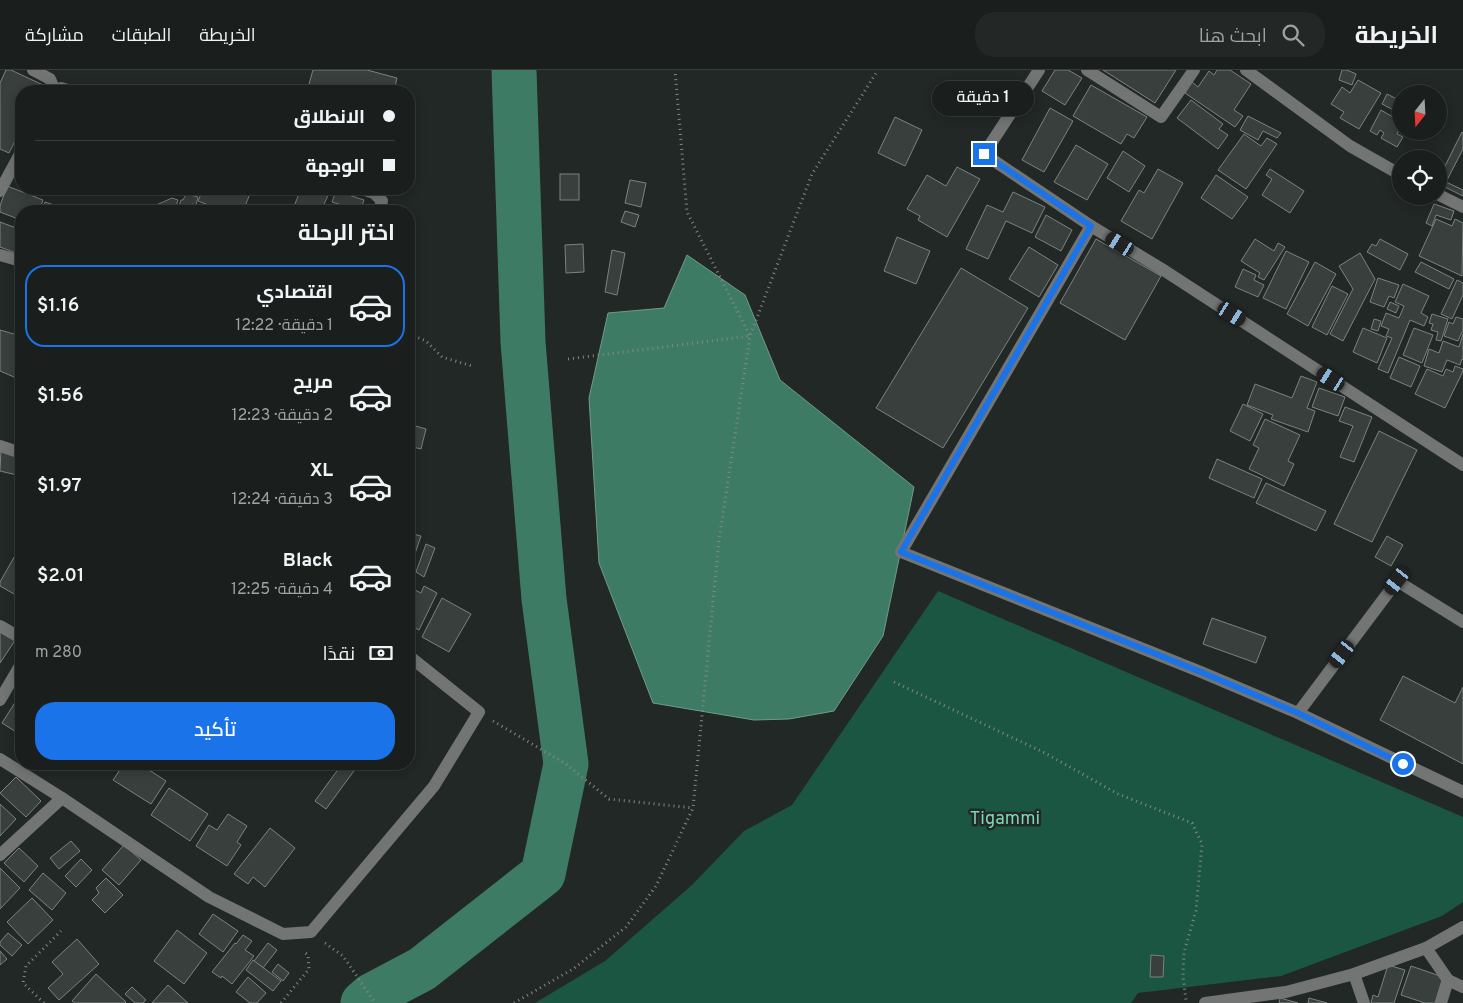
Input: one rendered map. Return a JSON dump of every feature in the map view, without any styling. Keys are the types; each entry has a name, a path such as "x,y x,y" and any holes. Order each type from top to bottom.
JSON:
{"street":[{"path":"33,70 50,79 52,85"},
{"path":"1039,70 984,154 1091,226 1463,465"},
{"path":"1087,70 1161,118 1194,70"},
{"path":"1246,70 1350,146 1392,170"},
{"path":"0,161 12,167"},
{"path":"0,191 15,162"},
{"path":"376,195 382,201 381,205"},
{"path":"1447,199 1463,207"},
{"path":"1091,226 901,552 1201,672 1298,713 1463,792"},
{"path":"0,255 15,259"},
{"path":"0,446 15,451"},
{"path":"1298,713 1397,581 1463,622"},
{"path":"0,626 15,635"},
{"path":"17,770 209,897 283,934 311,932 434,786 479,712 415,661"},
{"path":"0,700 15,674"},
{"path":"0,759 15,768"},
{"path":"0,855 62,798"},
{"path":"1205,1003 1286,992 1354,974 1426,948 1463,927"},
{"path":"1426,948 1448,980 1463,987"},
{"path":"1354,974 1364,1003"},
{"path":"1441,1003 1448,980"}],"path":[{"path":"675,70 688,212 750,336"},
{"path":"514,1003 573,969 626,927 656,886 693,808 719,540 750,336 812,174 878,70"},
{"path":"415,336 426,341 442,357 472,366"},
{"path":"568,359 750,336"},
{"path":"894,682 1045,753 1118,794 1192,823 1202,844 1196,911 1184,952 1182,976 1186,1003"},
{"path":"479,712 566,764 609,799 693,808"},
{"path":"44,1003 23,983 26,966 61,931"},
{"path":"311,932 343,956 375,1003"},
{"path":"281,1003 309,969 308,955 283,934"}],"green space":[{"name":"Tigammi","path":"938,591 1463,817 1463,902 1442,916 1281,976 1138,993 1131,1003 535,1003 605,961 692,885 744,831 792,805"}],"shaded area":[{"path":"687,255 745,295 780,380 914,487 883,636 834,711 789,719 754,720 653,703 599,563 589,398 608,313 664,308"}],"building":[{"path":"6,70 11,70 43,85 15,85 15,141 9,153 0,149 0,83"},
{"path":"313,70 367,70 397,78 395,85 309,85"},
{"path":"1055,70 1068,70 1082,78 1065,105 1042,91"},
{"path":"1103,70 1176,70 1155,103"},
{"path":"1217,70 1230,70 1251,84 1234,110 1243,116 1235,127 1185,93 1192,82 1198,87 1209,71 1214,75"},
{"path":"1342,70 1356,74 1352,85 1339,80"},
{"path":"1358,80 1381,93 1359,129 1340,118 1344,112 1331,104 1342,87 1350,93"},
{"path":"1091,85 1147,117 1134,138 1127,134 1121,144 1073,116"},
{"path":"1387,94 1392,96 1392,109 1382,104"},
{"path":"1191,100 1223,124 1219,129 1228,135 1218,149 1177,118"},
{"path":"1050,108 1073,121 1044,172 1022,160"},
{"path":"1381,110 1392,117 1392,140 1401,140 1397,147 1381,138 1384,133 1380,130 1377,135 1370,131"},
{"path":"1248,116 1281,133 1277,138 1263,131 1258,140 1240,130"},
{"path":"895,117 922,130 905,166 878,153"},
{"path":"1462,132 1463,149 1447,180 1447,162"},
{"path":"1244,134 1261,146 1267,138 1277,144 1246,189 1218,170"},
{"path":"1076,145 1108,164 1087,200 1054,182"},
{"path":"1123,151 1145,166 1129,192 1107,178"},
{"path":"957,167 980,179 947,237 918,220 920,216 907,209 927,175 946,186"},
{"path":"1158,169 1183,183 1152,239 1121,221 1139,190 1144,193"},
{"path":"1270,169 1304,191 1290,213 1262,195 1272,179 1266,175"},
{"path":"560,174 579,174 579,200 560,200"},
{"path":"1216,175 1248,197 1232,219 1201,198"},
{"path":"630,180 646,183 641,207 625,203"},
{"path":"1447,182 1463,190 1463,196 1447,188"},
{"path":"7,186 15,189 15,195 30,195 43,200 41,205 15,205 15,218 0,212 0,206"},
{"path":"1013,192 1045,207 1032,233 1006,221 988,259 966,249 987,205 1003,212"},
{"path":"186,195 198,197 196,205 179,205 181,200"},
{"path":"201,195 250,195 245,205 208,205 198,201"},
{"path":"299,195 328,195 324,205 294,205"},
{"path":"335,195 348,195 364,200 362,205 341,205 332,202"},
{"path":"172,198 178,200 176,205 156,205"},
{"path":"1434,205 1454,211 1451,220 1436,215 1432,226 1426,223"},
{"path":"625,211 639,215 635,227 621,222"},
{"path":"1046,215 1072,230 1061,251 1035,237"},
{"path":"1436,219 1452,226 1455,219 1463,223 1462,276 1419,256"},
{"path":"0,222 15,228 15,253 0,247"},
{"path":"897,237 930,251 916,284 884,271"},
{"path":"1096,239 1161,276 1125,340 1060,303"},
{"path":"1255,239 1274,251 1278,243 1285,247 1264,280 1258,277 1260,273 1241,261"},
{"path":"1380,239 1408,254 1400,270 1367,252 1372,244 1376,246"},
{"path":"583,244 584,272 566,273 565,245"},
{"path":"1029,247 1058,265 1039,297 1009,279"},
{"path":"612,250 625,253 617,295 605,292"},
{"path":"1286,251 1309,262 1286,309 1263,298"},
{"path":"1360,253 1375,279 1343,341 1330,334 1353,289 1339,266"},
{"path":"1315,262 1336,274 1308,326 1287,314"},
{"path":"1421,262 1454,279 1449,289 1415,272"},
{"path":"961,268 1028,308 943,448 876,408"},
{"path":"1243,269 1256,275 1254,280 1264,285 1258,297 1235,287"},
{"path":"1378,278 1399,285 1394,298 1389,296 1384,307 1370,302"},
{"path":"1457,280 1463,283 1463,295 1452,319 1441,314"},
{"path":"1403,284 1429,296 1421,313 1428,317 1424,326 1410,320 1388,373 1378,369 1392,338 1386,336 1389,329 1381,326 1386,313 1399,318 1404,306 1395,302"},
{"path":"1332,286 1348,294 1327,335 1312,327"},
{"path":"1390,302 1399,306 1396,313 1387,309"},
{"path":"1432,314 1448,319 1441,341 1436,340 1438,332 1431,330 1433,324 1429,323"},
{"path":"1456,317 1463,319 1463,332 1458,341 1444,336 1449,322 1453,324"},
{"path":"1374,319 1381,321 1378,331 1371,329"},
{"path":"1363,328 1387,338 1377,363 1353,352"},
{"path":"1414,328 1433,335 1422,363 1403,355"},
{"path":"0,330 15,334 15,377 0,371"},
{"path":"1463,334 1463,360 1460,365 1447,360 1442,372 1424,366 1429,349 1439,353 1443,341 1459,347"},
{"path":"1399,357 1420,366 1411,387 1390,378"},
{"path":"1455,366 1463,369 1463,371 1445,408 1415,394 1427,369 1443,376 1446,369 1453,372"},
{"path":"1301,376 1317,382 1307,408 1315,411 1308,432 1271,419 1273,415 1247,405 1255,384 1292,398"},
{"path":"1319,388 1345,397 1338,416 1312,407"},
{"path":"1243,404 1263,414 1250,441 1230,431"},
{"path":"1345,407 1372,417 1354,462 1340,457 1353,426 1339,421"},
{"path":"1265,419 1300,435 1288,461 1294,464 1284,486 1249,469 1259,448 1253,445"},
{"path":"415,426 426,429 421,449 415,448"},
{"path":"1379,431 1417,450 1372,542 1334,524"},
{"path":"1,448 15,452 15,475 0,471"},
{"path":"1217,459 1262,479 1254,498 1209,478"},
{"path":"1266,483 1326,511 1316,531 1256,503"},
{"path":"415,534 421,536 415,553"},
{"path":"1387,536 1403,545 1391,566 1375,557"},
{"path":"426,544 435,548 424,577 416,572"},
{"path":"15,556 15,595 0,586 0,582"},
{"path":"424,586 437,593 419,630 415,628 415,590 421,593"},
{"path":"442,598 471,614 449,652 422,637"},
{"path":"1212,618 1266,637 1256,663 1203,644"},
{"path":"0,630 15,638 15,640 0,663"},
{"path":"1403,676 1455,703 1463,687 1463,764 1380,720"},
{"path":"15,702 15,731 2,723"},
{"path":"120,770 149,770 166,781 151,804 113,780"},
{"path":"338,770 355,770 326,809 315,801"},
{"path":"16,777 41,801 26,817 0,793"},
{"path":"169,788 208,814 190,841 151,815"},
{"path":"0,804 16,819 0,836"},
{"path":"228,814 247,826 237,842 241,845 227,866 196,846 209,825 217,830"},
{"path":"270,828 295,848 265,887 253,877 248,884 234,874"},
{"path":"71,841 80,851 59,869 50,858"},
{"path":"124,845 141,860 119,885 102,870"},
{"path":"19,848 38,866 24,882 4,863"},
{"path":"81,859 92,870 76,887 65,876"},
{"path":"0,868 20,888 0,909"},
{"path":"43,873 66,893 52,910 29,890"},
{"path":"106,878 123,895 105,913 92,900 99,893 96,888"},
{"path":"32,898 53,920 28,944 7,922"},
{"path":"213,914 238,931 223,952 199,934"},
{"path":"177,930 207,953 184,984 154,961"},
{"path":"8,933 22,945 12,956 0,945 0,942"},
{"path":"243,935 252,941 245,950 254,956 232,984 222,976 221,978 212,972"},
{"path":"77,939 99,964 59,1000 48,988 63,974 52,962"},
{"path":"268,943 277,950 263,968 254,961"},
{"path":"0,951 7,959 0,965"},
{"path":"1151,955 1164,956 1163,977 1150,977"},
{"path":"253,960 281,981 273,991 246,970"},
{"path":"278,964 289,973 283,981 272,972"},
{"path":"1388,965 1405,970 1394,1003 1371,1003 1373,995 1378,997"},
{"path":"1411,966 1443,977 1435,1003 1425,1003 1401,995"},
{"path":"96,974 126,1002 75,1003 72,1001"},
{"path":"248,977 266,993 257,1003 250,1003 236,992"},
{"path":"168,985 188,1003 152,1003"},
{"path":"132,987 146,1000 143,1003 135,1003 125,994"},
{"path":"1280,998 1298,1003 1279,1003"},
{"path":"1309,998 1327,1003 1308,1003"}],"waterway":[{"path":"363,1003 371,996 422,969 543,874 566,764 544,599 523,342 514,70"}],"route":[{"path":"984,154 1091,226 901,552 1201,672 1298,713 1403,764"}]}
